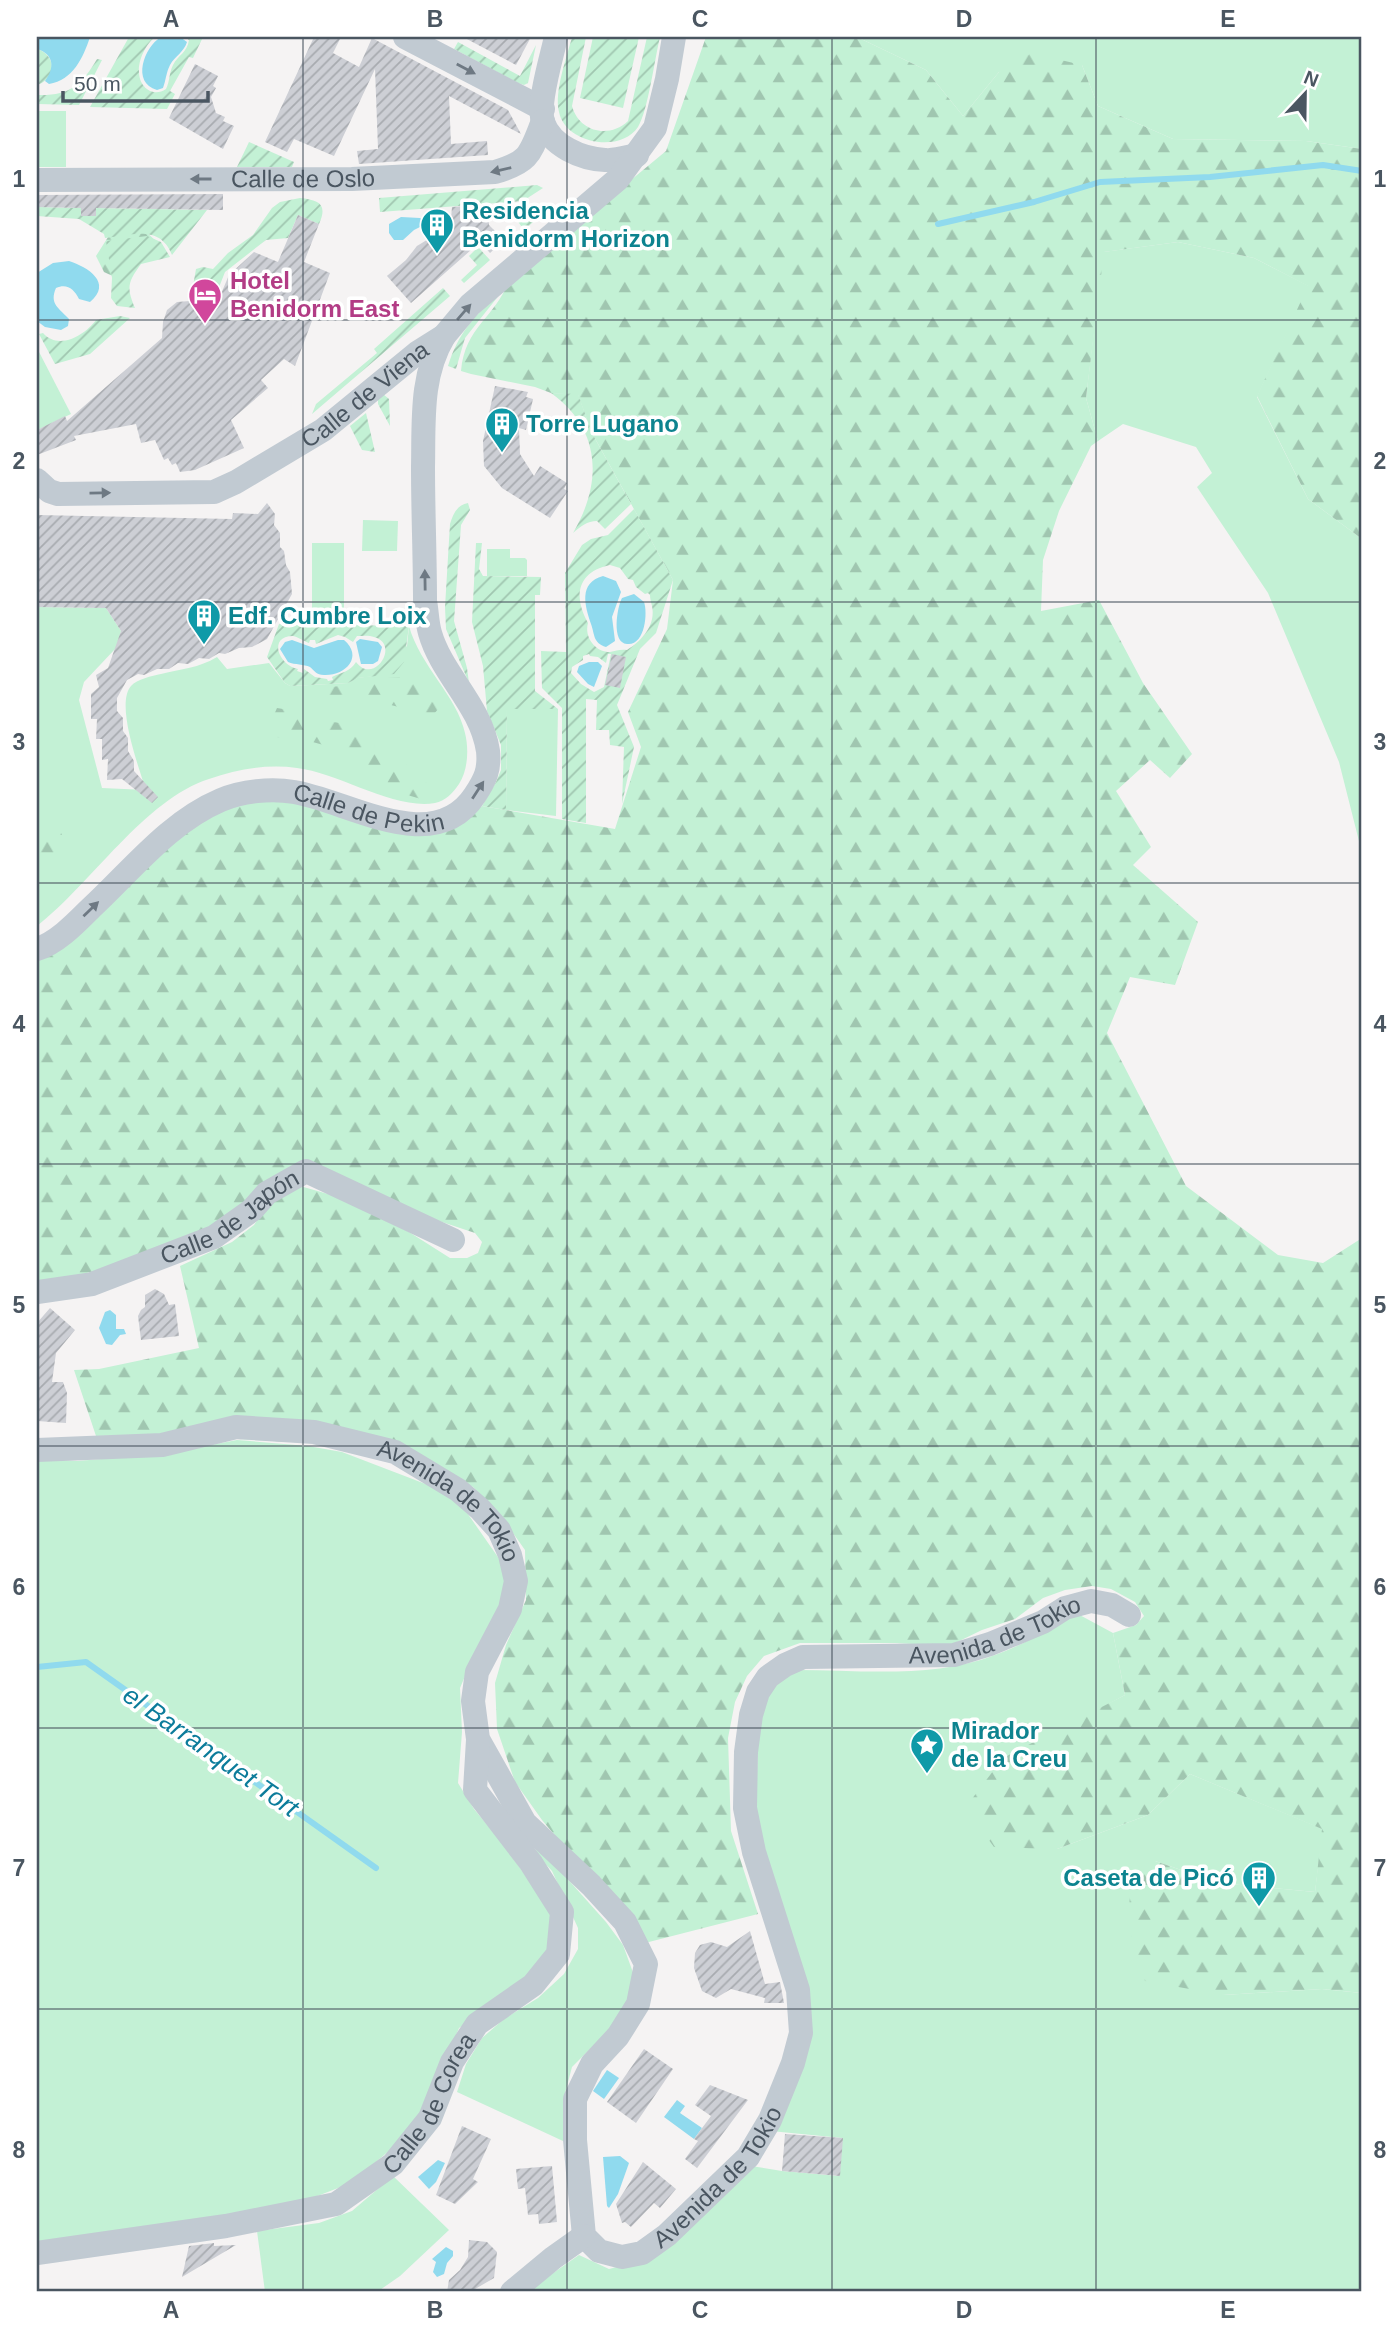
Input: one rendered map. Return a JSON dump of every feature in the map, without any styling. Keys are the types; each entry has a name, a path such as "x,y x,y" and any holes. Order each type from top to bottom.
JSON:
{"street":[{"path":"405,37 543,115 556,141 577,155 606,161 637,155"},
{"name":"Calle de Oslo","path":"37,180 352,179 495,172 516,166 529,154 543,115 544,92 556,37"},
{"name":"Calle de Viena","path":"37,480 49,491 58,494 214,492 236,482 323,430 417,353 444,336 470,305 618,179 655,128 674,37"},
{"name":"Calle de Pekin","path":"37,950 46,947 80,920 177,825 224,798 253,792 293,792 408,825 447,820 467,807 488,775 488,753 478,718 430,633 425,601 424,406 429,369 444,336"},
{"name":"Calle de Japón","path":"37,1292 92,1284 214,1237 252,1210 267,1193 306,1171 453,1240"},
{"name":"Avenida de Tokio","path":"37,1450 162,1446 236,1427 314,1432 395,1452 458,1490 499,1530 510,1555 516,1581 510,1609 477,1672 473,1701 478,1739 524,1823 591,1885 625,1922 646,1964 638,2004 618,2036 592,2064 575,2099 575,2140 584,2236 599,2251 622,2257 642,2253 667,2235 748,2157 770,2120 793,2063 801,2033 798,1990 754,1852 745,1808 746,1752 751,1716 758,1692 768,1677 803,1657 954,1655 990,1644 1043,1622 1065,1608 1091,1601 1112,1605 1129,1615"},
{"name":"Calle de Corea","path":"37,2253 226,2226 336,2204 393,2164 430,2118 452,2062 477,2024 533,1985 558,1954 562,1912 531,1863 475,1790 478,1739"},
{"path":"512,2292 584,2236"}],"green space":[{"path":"129,37 155,37 143,53 139,72 144,86 156,92 166,89 173,65 188,44 189,40 185,37 203,37 193,58 189,57 170,91 175,94 167,109 90,107"},
{"path":"572,37 586,37 572,106 581,122 588,127 604,131 620,127 628,121 647,37 660,37 642,119 630,135 607,142 594,141 571,131 563,123 558,94"},
{"path":"593,37 639,37 623,108 580,98"},
{"path":"706,37 857,37 926,70 963,116 999,72 1031,53 1082,65 1098,106 1173,139 1306,141 1362,149 1362,539 1308,499 1257,396 1308,286 1254,258 1178,242 1104,252 1086,398 1098,441 1091,446 1059,511 1043,560 1041,611 1099,600 1143,683 1192,754 1170,778 1150,760 1116,791 1151,847 1133,865 1198,922 1175,985 1130,977 1107,1033 1186,1186 1278,1255 1323,1263 1362,1238 1362,1993 1322,1989 1223,1995 1145,1981 1129,1927 1130,1881 1155,1861 1219,1883 1315,1892 1322,1829 1190,1774 1148,1815 1057,1849 994,1847 965,1808 1003,1758 1125,1695 1113,1633 1136,1625 1144,1616 1135,1602 1111,1589 1092,1586 1065,1590 1043,1598 1015,1619 982,1630 949,1646 800,1643 764,1656 747,1676 735,1702 728,1738 731,1831 758,1914 645,1943 542,1820 515,1782 497,1729 495,1683 506,1645 526,1600 525,1550 501,1516 473,1487 404,1448 161,1435 96,1436 74,1370 99,1369 199,1348 180,1266 232,1242 254,1225 271,1199 300,1186 335,1196 409,1232 450,1258 467,1258 478,1253 482,1242 475,1233 430,1218 309,1162 231,1216 182,1243 111,1267 37,1283 37,961 60,949 172,843 220,810 254,800 285,799 451,827 482,806 615,829 641,747 628,712 667,629 673,580 592,433 578,395 551,393 461,371 468,343 503,294 508,282 666,151"},
{"path":"857,37 1362,37 1362,149 1306,141 1173,139 1098,106 1082,65 999,72 963,116 926,70"},
{"path":"458,42 520,76 536,45 528,83 518,83 454,49"},
{"path":"37,49 48,56 52,67 48,78 37,85"},
{"path":"97,59 102,60 79,105 37,104 37,95 58,94 73,88"},
{"path":"37,111 66,111 66,167 37,167"},
{"path":"249,142 294,162 292,167 237,167"},
{"path":"537,185 543,188 523,201 380,212 379,198"},
{"path":"300,198 320,204 322,217 319,224 298,215 288,238 266,240 225,272 212,305 196,299 193,286 196,269 213,269 228,253 253,235 272,208 280,202"},
{"path":"37,207 81,208 82,216 96,216 96,208 207,210 172,255 167,245 153,235 135,234 105,238 104,234 79,219 37,216"},
{"path":"514,216 540,216 524,230"},
{"path":"143,229 158,243 121,280 104,272 96,256 110,234"},
{"path":"147,236 161,242 170,257 141,264 130,285 130,295 135,308 117,306 111,298 112,278 106,241"},
{"path":"1178,242 1254,258 1309,286 1257,397 1308,499 1362,539 1362,853 1339,762 1268,593 1197,487 1212,473 1196,447 1123,424 1098,441 1086,398 1103,252"},
{"path":"478,247 490,260 464,283 461,280 477,265 469,256"},
{"path":"443,288 450,296 312,414 316,404 377,353 374,349"},
{"path":"500,294 465,338 456,369 448,366 468,326"},
{"path":"120,316 130,318 90,354 55,364 39,334 43,333 56,341 64,341 79,335 96,320"},
{"path":"37,348 71,414 37,430"},
{"path":"551,393 578,394 592,433 631,504 605,529 597,521 593,521 573,533 589,495 592,457 580,423 568,407"},
{"path":"383,394 389,399 390,426 378,404 378,399"},
{"path":"366,413 375,452 362,450 350,426"},
{"path":"468,503 470,510 461,525 454,621 469,683 446,629 445,607 450,524 456,510"},
{"path":"634,509 673,580 656,633 640,649 617,705 634,747 622,804 624,747 610,745 609,730 596,730 597,700 586,699 586,823 562,819 562,708 542,688 541,651 566,652 565,573 582,545 591,539 608,535","holes":["610,565 620,568 628,579 633,580 636,587 650,595 653,613 647,632 638,642 627,650 610,652 595,647 592,643 580,604 581,586 585,579 599,568","589,654 606,663 608,654 611,654 604,687 594,692 581,684 571,673 572,667"]},
{"path":"363,520 398,521 397,551 362,551"},
{"path":"312,543 344,543 344,612 312,612"},
{"path":"476,543 482,543 479,569 483,576 541,577 540,595 535,595 535,691 558,709 507,709 506,810 482,806 501,770 501,745 487,711 483,666 472,622"},
{"path":"487,549 510,549 510,558 525,558 527,576 487,576"},
{"path":"37,607 106,608 121,631 116,648 84,682 79,700 102,788 146,790 127,721 127,695 137,681 197,666 217,657 227,669 269,663 290,686 348,683 357,678 372,676 407,646 409,626 421,654 461,719 467,752 462,778 454,790 442,800 419,804 384,796 297,768 253,768 209,779 185,789 140,823 57,909 37,926"},
{"path":"279,624 409,626 404,662 394,674 358,678 348,683 290,686 267,657","holes":["338,635 353,642 357,636 372,636 382,641 385,647 382,661 370,669 363,668 356,662 348,670 328,681 315,677 304,669 303,673 297,671 298,669 281,657 278,645 285,637 293,636 309,643 310,640 315,640 316,644"]},
{"path":"417,676 446,700 433,715 364,701 352,702 334,710 321,700 323,688 372,679"},
{"path":"277,708 340,723 390,758 412,767 432,789 421,799 397,792 371,779 327,746 302,739 275,737 269,726"},
{"path":"507,708 558,709 556,816 506,810"},
{"path":"37,818 62,834 57,860 37,880"},
{"path":"237,1440 308,1446 342,1452 436,1488 463,1507 500,1560 506,1586 494,1621 476,1650 460,1688 462,1732 458,1783 474,1809 503,1844 550,1910 553,1943 537,1970 459,2028 429,2100 403,2139 351,2183 289,2207 37,2242 37,1459 77,1461 163,1454"},
{"path":"1076,1613 1113,1633 1125,1695 1081,1719 1057,1849 1148,1815 1190,1774 1323,1829 1315,1892 1219,1883 1155,1861 1223,1995 1322,1989 1362,1993 1362,2292 526,2292 579,2255 609,2269 647,2259 751,2166 839,2176 842,2138 771,2131 802,2068 755,1822 760,1700 787,1670 892,1671 945,1668 995,1655 1037,1636"},
{"path":"529,1846 547,1856 606,1922 623,1945 635,1978 634,1993 612,2027 572,2067 564,2097 563,2141 457,2092 466,2064 482,2038 504,2019 538,1998 564,1974 578,1949 578,1928 552,1871"},
{"path":"393,2176 449,2230 400,2276 377,2292 265,2292 257,2231 319,2223 352,2211"}],"water":[{"path":"37,37 90,37 84,53 71,73 49,84 45,81 50,71 50,58 37,49"},
{"path":"161,37 180,37 187,42 170,65 163,88 157,90 149,86 142,73 145,56"},
{"path":"401,217 420,218 424,225 403,240 394,240 389,233 389,224"},
{"path":"69,261 90,272 99,288 90,302 79,299 67,287 56,288 54,302 69,319 68,326 61,330 45,327 37,321 37,273 53,263"},
{"path":"603,576 616,581 621,592 612,617 615,641 606,647 595,638 585,596 590,584"},
{"path":"634,594 644,602 645,621 638,640 627,644 619,638 617,616 622,598"},
{"path":"360,639 378,642 382,647 378,661 361,664 356,642"},
{"path":"292,640 314,648 344,640 350,646 352,659 345,669 339,672 319,674 308,666 288,662 280,649 285,642"},
{"path":"598,662 602,666 594,687 577,672 579,666"},
{"path":"110,1310 116,1315 116,1329 124,1329 126,1334 120,1335 112,1345 106,1344 99,1328 105,1312"},
{"path":"607,2070 619,2078 604,2099 593,2091"},
{"path":"677,2100 685,2106 680,2113 702,2128 694,2139 664,2117"},
{"path":"620,2156 629,2163 618,2194 609,2208 603,2157"},
{"path":"438,2160 445,2163 436,2182 429,2189 418,2177"},
{"path":"446,2247 453,2251 453,2256 447,2263 444,2274 437,2277 433,2272 436,2262 432,2259"}],"building":[{"path":"314,37 341,37 333,53 359,67 372,38 508,110 521,134 449,96 451,144 487,141 488,155 359,164 357,151 378,149 375,69 334,156 294,139 287,152 265,142"},
{"path":"463,37 531,37 516,65"},
{"path":"195,64 218,76 211,97 216,113 225,117 223,121 234,126 223,149 169,118"},
{"path":"223,194 223,210 96,208 96,216 81,216 81,208 37,207 37,195"},
{"name":"Residencia Benidorm Horizon","path":"487,204 489,225 504,240 490,253 480,242 411,303 387,276 406,260 417,246 451,219 452,207"},
{"name":"Hotel Benidorm East","path":"298,215 319,224 304,262 330,273 295,366 284,359 261,380 268,388 231,420 244,448 195,470 180,472 176,463 172,465 168,458 164,460 155,440 141,443 136,424 74,436 76,440 37,455 37,430 65,416 67,421 162,338 167,310 177,302 190,301 215,308 229,275 254,252 278,262"},
{"name":"Torre Lugano","path":"495,386 528,392 526,397 533,399 526,430 519,428 520,454 534,476 540,466 567,483 564,489 568,491 550,518 502,488 484,466 483,441"},
{"path":"267,503 275,514 274,525 280,533 280,547 284,551 290,572 292,594 267,639 252,647 219,653 209,659 199,658 188,664 178,663 169,669 138,674 127,680 117,698 117,711 123,718 123,731 128,738 128,751 134,761 134,771 158,797 152,803 122,779 107,780 108,759 102,760 102,739 96,739 97,719 91,719 91,694 99,687 96,675 108,668 121,631 106,608 37,607 37,515 232,519 233,513 258,514"},
{"path":"612,654 626,657 620,688 605,685"},
{"path":"155,1289 164,1294 169,1305 175,1304 179,1336 141,1340 138,1316 145,1307 145,1295"},
{"path":"50,1308 75,1330 56,1353 52,1382 63,1382 67,1393 66,1423 37,1421 37,1323"},
{"path":"750,1931 765,1984 780,1982 784,2003 764,2003 765,1998 731,1989 716,1998 702,1991 694,1968 695,1953 700,1945 711,1942 727,1947"},
{"path":"644,2049 673,2069 636,2123 607,2102"},
{"path":"710,2085 748,2100 697,2168 685,2159 698,2141 694,2139 711,2116 695,2105"},
{"path":"462,2126 491,2139 473,2179 478,2182 455,2204 436,2195"},
{"path":"785,2134 843,2138 840,2176 782,2171"},
{"path":"643,2162 676,2189 660,2208 654,2203 631,2227 625,2222 622,2223 616,2204"},
{"path":"552,2166 557,2222 539,2224 538,2214 528,2215 525,2188 518,2189 516,2169"},
{"path":"469,2240 487,2242 497,2252 494,2278 470,2292 447,2292 449,2280 460,2270 468,2257"},
{"path":"214,2243 214,2246 236,2245 182,2277 189,2246"}],"waterway":[{"path":"938,224 1034,202 1100,182 1210,177 1323,165 1362,171"},
{"name":"el Barranquet Tort","path":"37,1667 86,1662 376,1868"}],"place":[{"name":"Residencia Benidorm Horizon","path":"437,255"},
{"name":"Hotel Benidorm East","path":"205,325"},
{"name":"Torre Lugano","path":"502,454"},
{"name":"Edf. Cumbre Loix","path":"204,646"},
{"name":"Mirador de la Creu","path":"927,1775"},
{"name":"Caseta de Picó","path":"1259,1908"}]}
